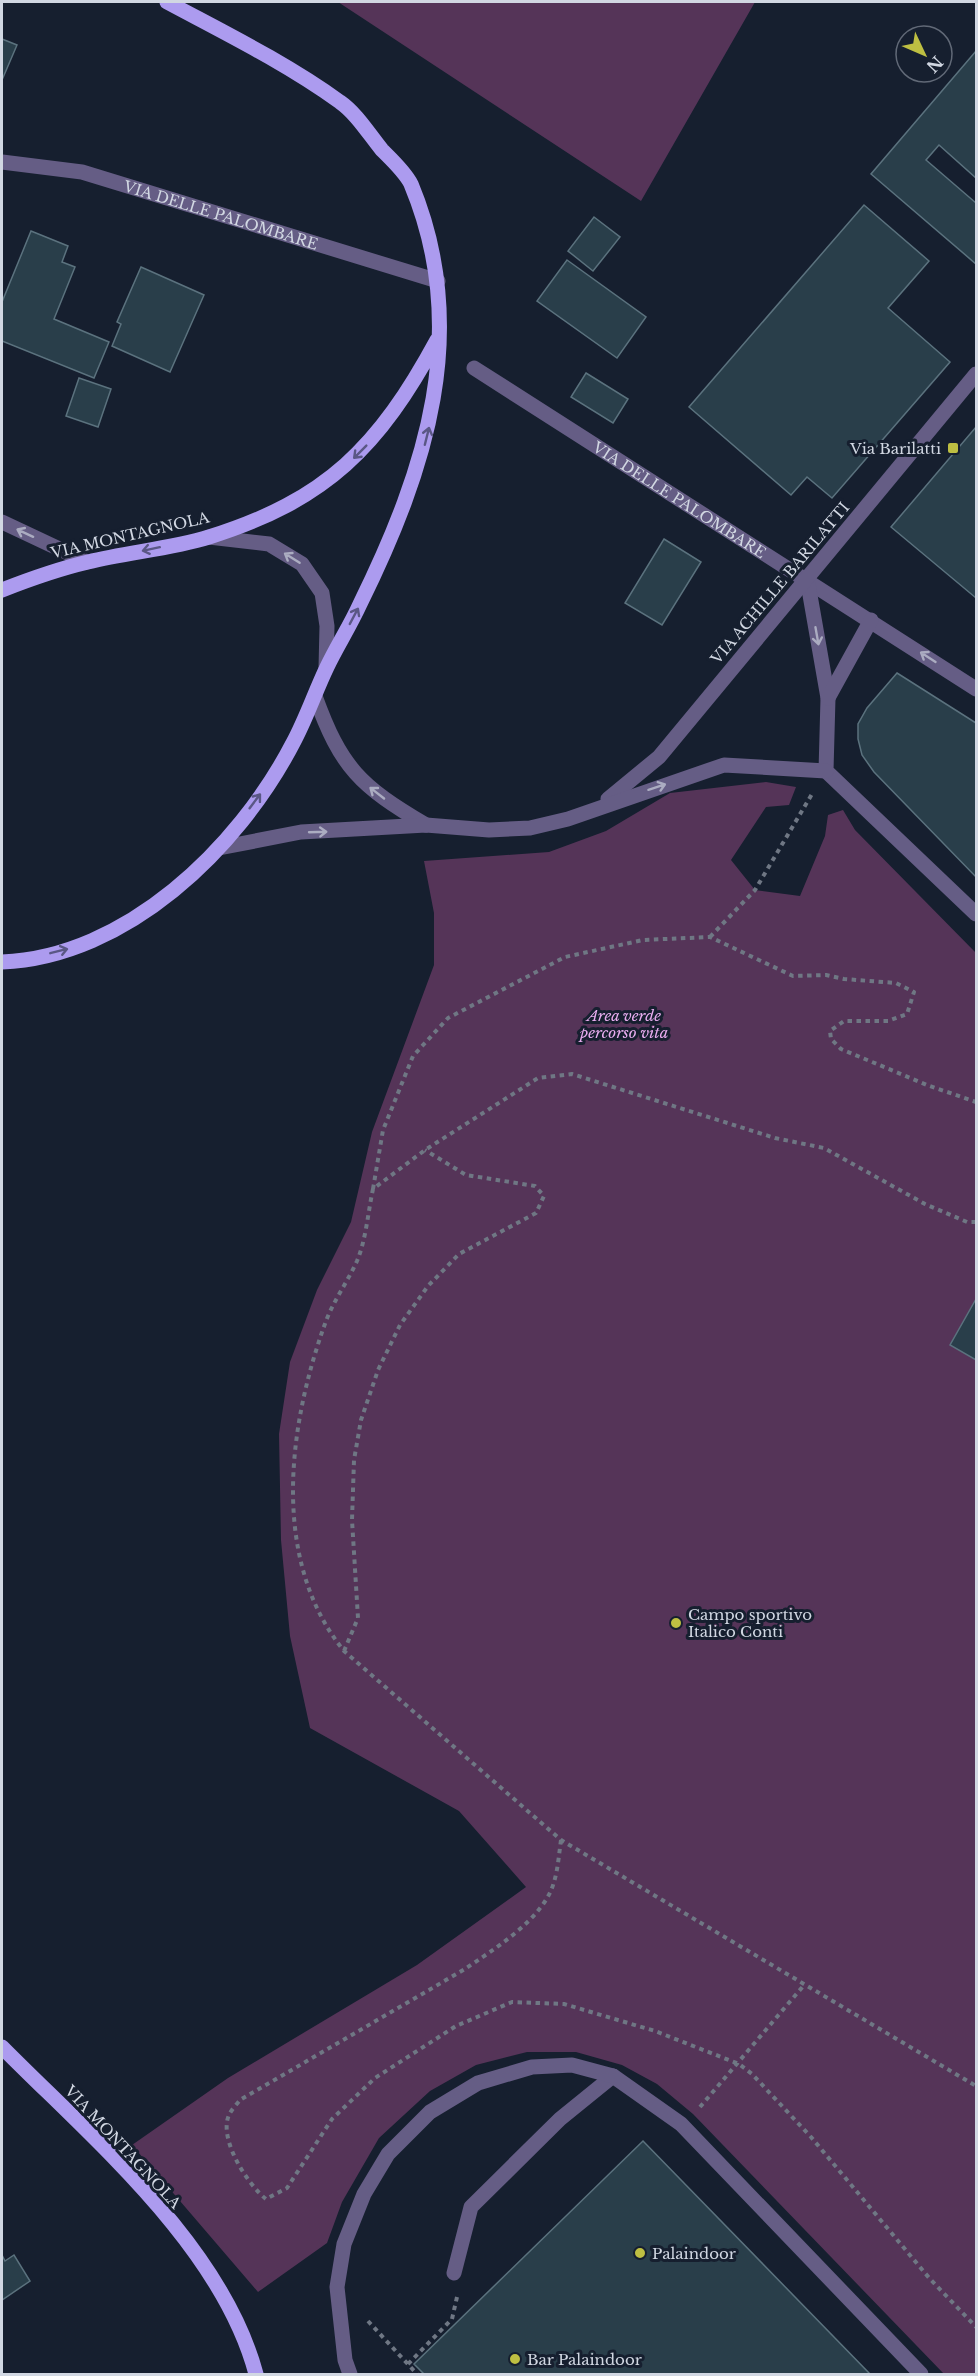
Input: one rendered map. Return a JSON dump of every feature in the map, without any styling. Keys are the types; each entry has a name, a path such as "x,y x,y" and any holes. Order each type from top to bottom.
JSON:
{"main road":[{"name":"VIA MONTAGNOLA","path":"2,590 44,574 87,562 208,537 297,500 334,477 385,425 409,391 439,335 438,281 425,228 409,181 342,103 261,53 167,2"},
{"path":"2,962 21,961 84,945 136,918 178,887 219,848 260,795 292,746 326,668 360,605 414,477 431,417 437,379 439,335"},
{"name":"VIA MONTAGNOLA","path":"2,2047 137,2183 208,2268 249,2349 256,2374"}],"street":[{"name":"VIA DELLE PALOMBARE","path":"2,162 82,172 438,281"},
{"name":"VIA DELLE PALOMBARE","path":"474,368 807,578 976,689"},
{"name":"VIA ACHILLE BARILATTI","path":"601,805 659,756 976,374"},
{"path":"2,522 87,562"},
{"path":"208,537 269,544 302,564 322,593 327,626 326,668"},
{"path":"807,578 828,698 826,771 976,914"},
{"path":"828,698 871,620"},
{"name":"VIA ACHILLE BARILATTI","path":"315,696 329,735 340,756 355,774 377,794 426,825"},
{"name":"VIA ACHILLE BARILATTI","path":"219,848 301,832 426,825 489,830 530,828 568,819 601,805 724,765 826,771"},
{"path":"350,2374 345,2360 337,2287 344,2244 364,2194 388,2154 430,2112 478,2083 532,2067 572,2066 613,2076 681,2124 921,2374"},
{"path":"454,2273 471,2207 560,2119 613,2076"}],"path":[{"path":"710,937 755,890 826,771"},
{"path":"976,1102 927,1086 842,1049 831,1039 830,1031 844,1021 888,1021 907,1014 914,992 886,981 844,979 826,975 793,976 710,937 643,940 565,957 448,1018 413,1056 383,1130 358,1258 326,1320 295,1447 292,1516 300,1563 326,1629 344,1651 561,1840 976,2086"},
{"path":"373,1190 425,1150 538,1078 572,1074 774,1138 824,1148 925,1204 967,1222 976,1222"},
{"path":"344,1651 358,1617 352,1520 354,1460 362,1420 378,1370 400,1325 428,1286 459,1254 536,1213 544,1196 535,1186 466,1175 425,1150"},
{"path":"681,2124 739,2064 766,2027 805,1984"},
{"path":"337,2287 417,2374"},
{"path":"408,2364 452,2319"}],"green space":[{"path":"338,2 755,2 641,201"},
{"name":"Area verde percorso vita","path":"766,782 796,787 789,805 766,807 731,860 755,890 800,896 825,836 828,815 843,810 855,830 976,953 976,2374 944,2374 693,2114 657,2084 622,2065 576,2052 527,2052 476,2065 430,2091 379,2138 342,2202 327,2243 258,2292 132,2145 228,2078 417,1965 526,1887 459,1811 310,1728 290,1636 281,1540 279,1434 290,1362 317,1290 351,1222 372,1132 434,965 434,913 424,861 549,852 606,831 670,793"}],"building":[{"path":"2,39 17,45 2,80"},
{"path":"976,51 976,178 939,145 926,160 976,203 976,264 871,174 948,84 954,84 954,77"},
{"path":"864,205 929,261 888,308 950,362 832,498 807,477 791,495 689,407"},
{"path":"594,217 620,237 593,271 568,251"},
{"path":"31,231 68,246 62,262 75,267 54,319 109,342 94,378 2,341 2,302"},
{"path":"567,260 646,317 617,358 537,301"},
{"path":"141,267 204,295 170,372 112,346 121,324 117,322"},
{"path":"586,373 628,399 613,423 571,397"},
{"path":"79,378 111,389 98,427 66,416"},
{"path":"976,427 976,598 891,527"},
{"path":"664,539 701,562 662,625 625,603"},
{"path":"897,673 976,723 976,877 874,772 862,755 858,739 858,724 867,708"},
{"path":"976,1299 976,1360 950,1345"},
{"name":"Palaindoor","path":"643,2141 870,2374 424,2374 414,2364"},
{"path":"2,2255 5,2261 14,2255 30,2281 2,2300"}],"place":[{"name":"Via Barilatti","path":"953,448"},
{"name":"Campo sportivo Italico Conti","path":"676,1623"},
{"name":"Palaindoor","path":"640,2253"},
{"name":"Bar Palaindoor","path":"515,2359"}]}
